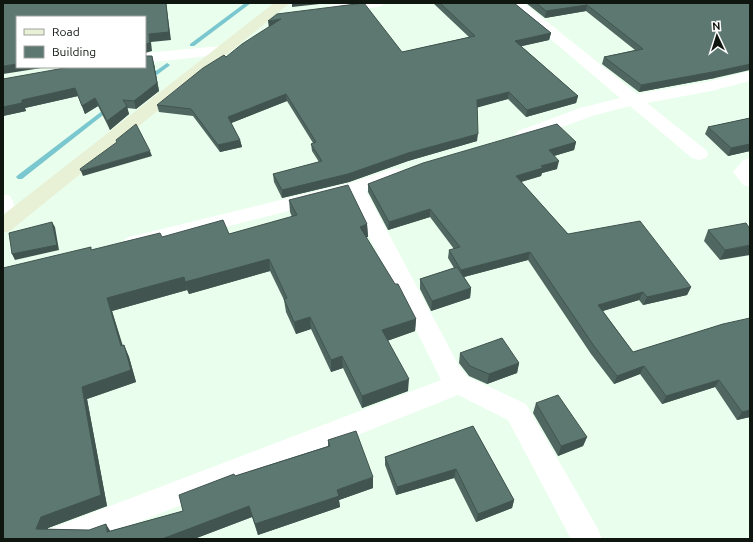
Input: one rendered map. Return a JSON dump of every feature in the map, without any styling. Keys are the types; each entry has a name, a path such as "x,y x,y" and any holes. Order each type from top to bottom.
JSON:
{"main road":[{"path":"6,224 266,16 287,8"}],"street":[{"path":"322,9 377,3"},
{"path":"515,3 699,154"},
{"path":"146,58 221,51"},
{"path":"507,140 538,131 594,110 634,100 665,95 750,76"},
{"path":"750,164 743,172 750,181"},
{"path":"120,246 355,188 415,166"},
{"path":"355,188 450,373 459,384 517,412 587,539"},
{"path":"3,201 6,224"},
{"path":"60,539 459,384"}],"building":[{"path":"3,3 166,3 169,32 149,34 150,43 146,44 146,16 16,16 16,64 3,66"},
{"path":"364,3 402,52 475,36 440,3 514,3 551,33 515,41 578,96 527,110 509,92 477,100 478,134 408,153 348,174 282,190 273,174 322,161 311,144 316,142 286,94 228,117 240,140 218,145 191,109 157,105 203,68 224,55 226,57 242,44 281,19 268,21 277,14"},
{"path":"536,3 750,3 750,64 641,85 604,57 643,49 587,5 546,11"},
{"path":"146,56 152,56 157,83 134,101 123,100 127,106 107,121 95,98 82,106 75,88 22,100 22,103 3,107 3,79 64,68 146,68"},
{"path":"750,118 750,144 731,148 708,127"},
{"path":"136,124 150,151 81,171 80,169 117,142 116,140"},
{"path":"557,124 576,142 549,150 559,161 541,166 543,168 516,176 568,234 640,221 691,287 647,297 643,292 598,305 633,352 723,324 750,318 750,410 742,412 719,380 666,396 644,366 617,376 594,346 530,252 461,270 449,250 460,247 430,209 389,222 368,184 423,163"},
{"path":"348,185 367,224 360,227 395,284 398,284 416,319 382,330 409,379 362,396 342,356 331,360 310,317 294,322 284,299 287,298 269,259 185,282 184,277 107,298 121,346 124,345 131,370 82,387 101,495 41,517 36,529 89,530 106,524 107,532 183,511 179,495 234,474 235,476 330,446 328,440 356,431 373,477 337,490 339,496 255,524 249,506 162,539 3,539 3,268 91,247 91,250 160,233 162,237 223,220 229,234 297,215 289,200"},
{"path":"52,222 57,245 12,254 9,233"},
{"path":"746,223 750,229 750,245 725,250 708,230"},
{"path":"457,267 471,288 432,301 420,279"},
{"path":"502,338 519,363 489,374 470,366 460,353"},
{"path":"558,395 587,437 561,446 536,403"},
{"path":"473,426 514,500 478,514 456,469 397,487 385,457"}],"waterway":[{"path":"192,45 248,3"},
{"path":"148,79 167,65"},
{"path":"20,177 110,107"}]}
